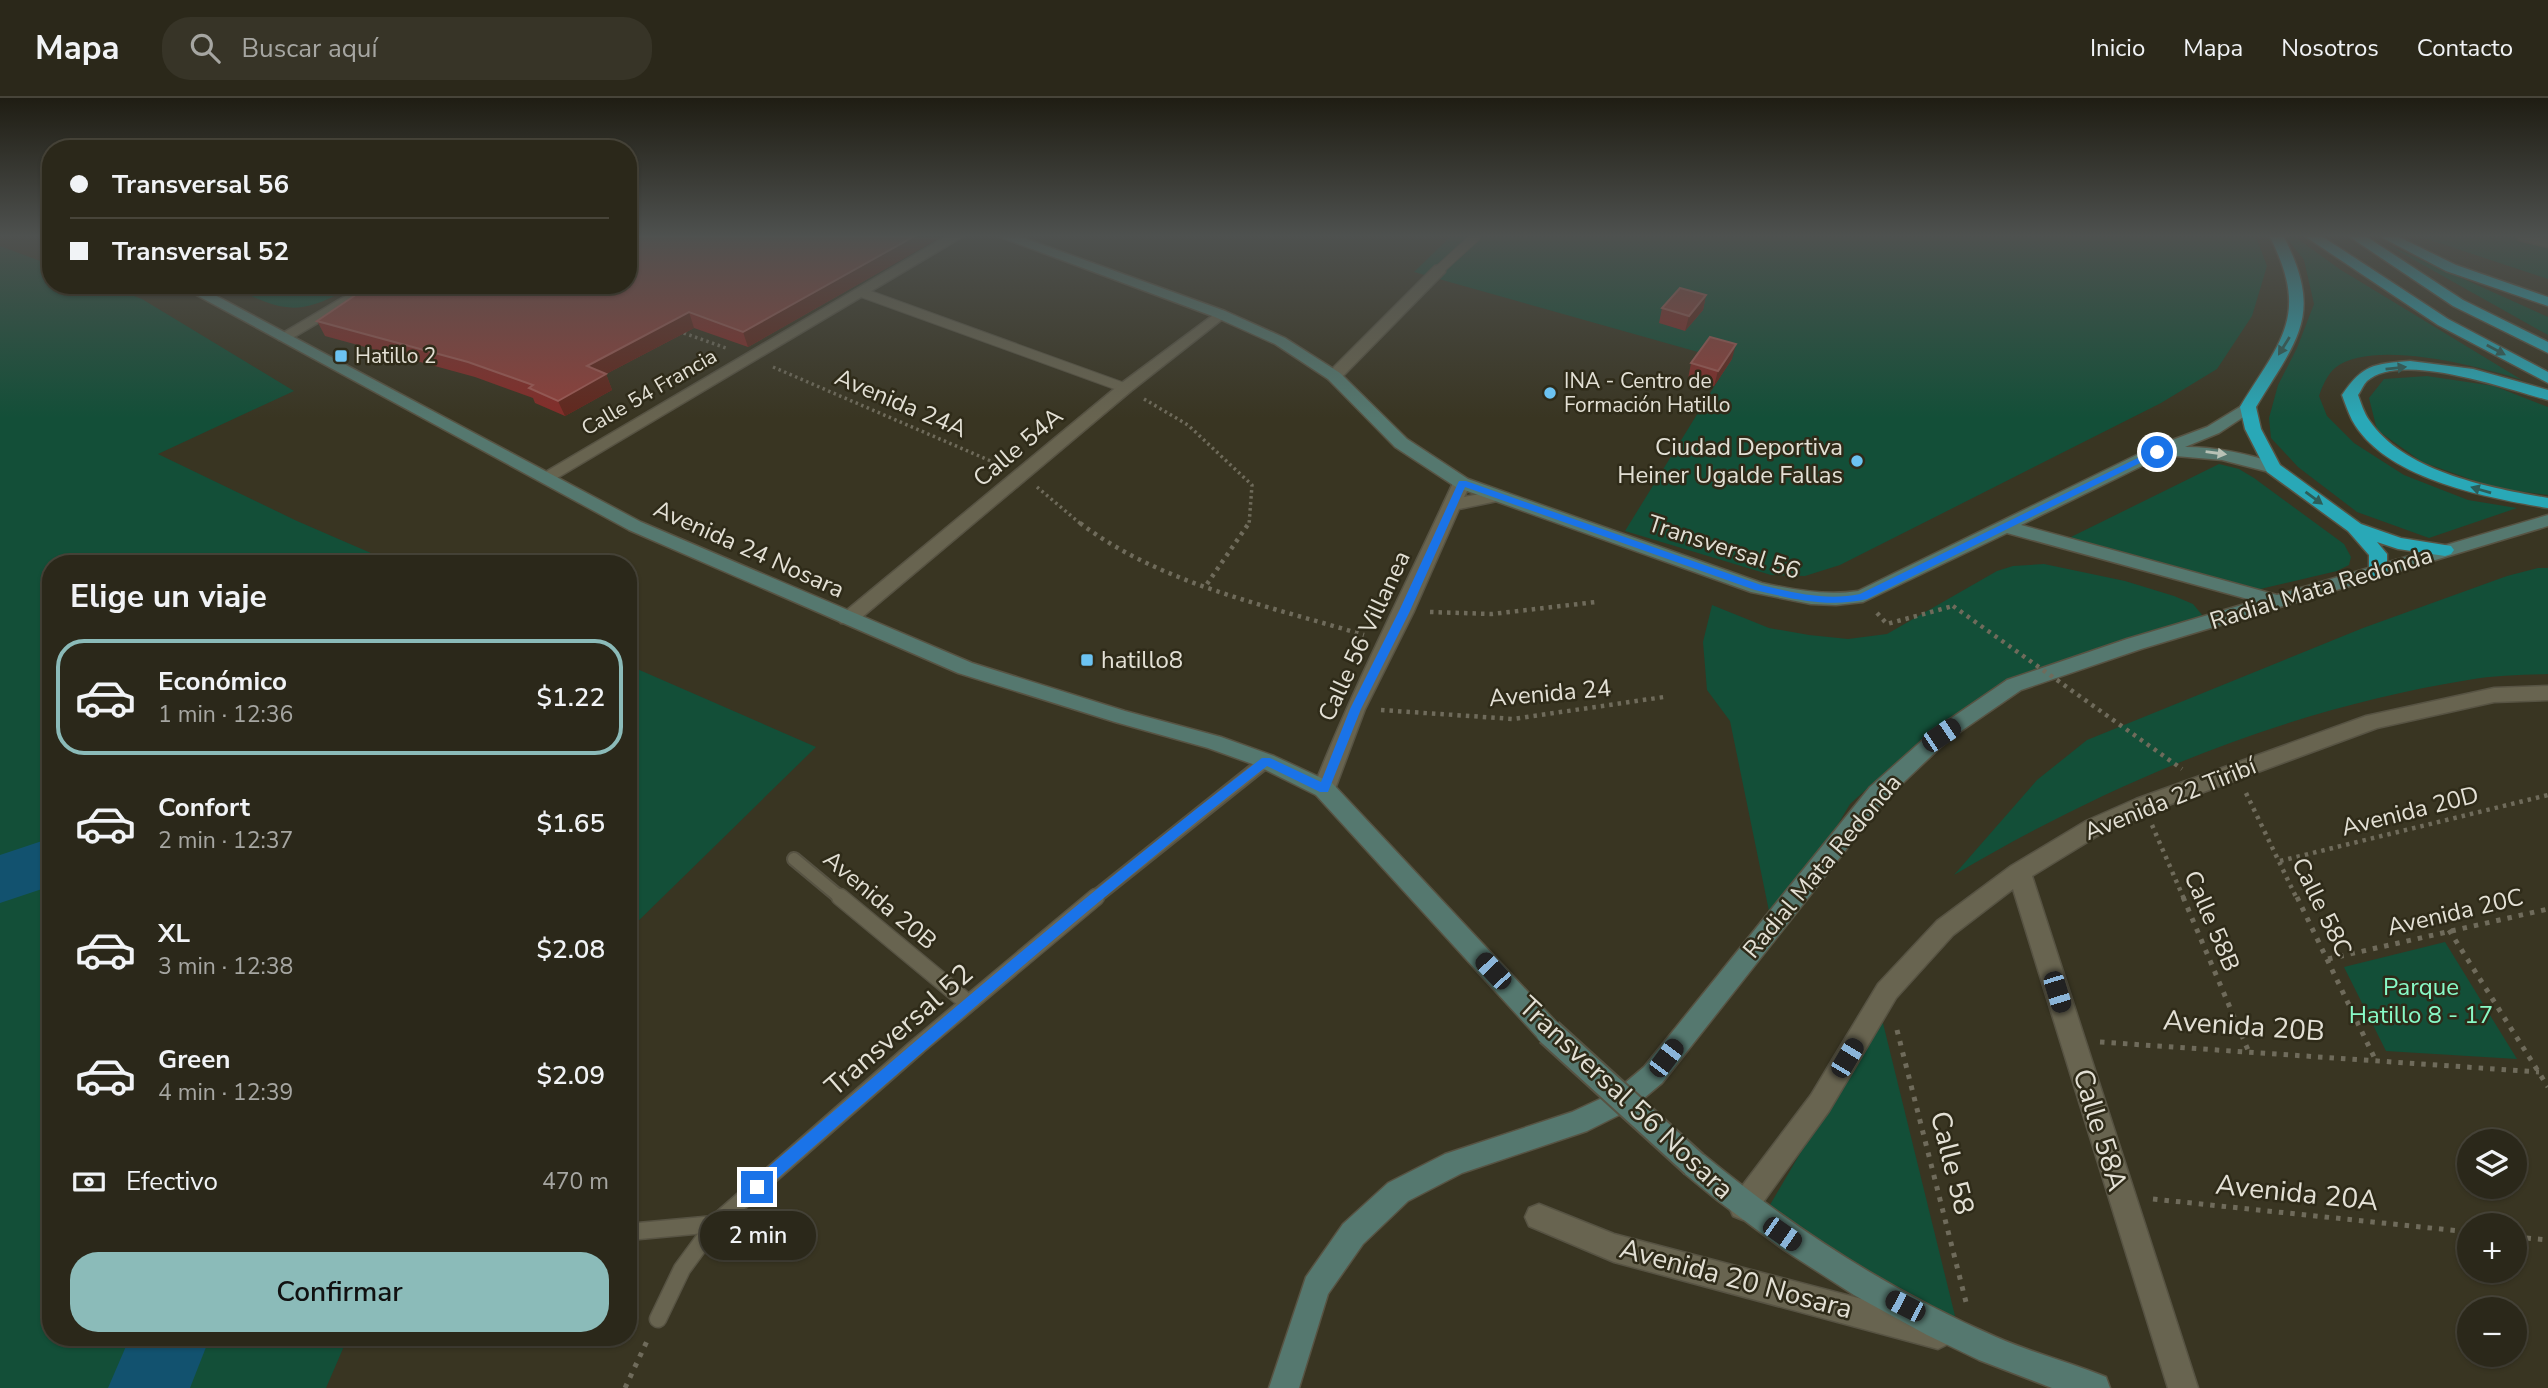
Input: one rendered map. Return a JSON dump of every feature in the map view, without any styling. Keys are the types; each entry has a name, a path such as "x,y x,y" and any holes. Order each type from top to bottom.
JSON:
{"highway":[{"path":"2299,297 2300,307 2293,332 2248,407 2253,429 2273,468 2354,527 2378,554 2378,571"},
{"path":"2405,297 2443,322 2548,378"},
{"path":"2449,297 2548,348"},
{"path":"2548,396 2470,372 2412,366 2385,369 2365,375 2359,379 2350,395 2354,410 2363,426 2406,460 2469,486 2518,499 2548,503"},
{"path":"2354,527 2398,544 2445,550"}],"street":[{"name":"Avenida 24 Nosara","path":"208,297 635,526 965,668 1122,717 1214,742 1266,761 1324,789"},
{"path":"284,337 354,297"},
{"name":"Calle 54 Francia","path":"546,477 856,297"},
{"name":"Transversal 56","path":"1174,297 1220,314 1280,341 1334,376 1401,443 1462,483 1758,588 1827,601 1863,596 2157,452 2213,430 2248,407"},
{"path":"1334,376 1412,297"},
{"name":"Calle 54A","path":"848,619 1024,475 1125,388 1220,314"},
{"name":"Transversal 56","path":"2157,452 2212,452 2240,457 2273,468"},
{"name":"Calle 56 Villanea","path":"1324,789 1355,709 1404,611 1462,483"},
{"path":"1452,505 1496,496"},
{"name":"Radial Mata Redonda","path":"1284,1388 1316,1287 1353,1234 1398,1192 1455,1163 1578,1122 1622,1101 1653,1075 1878,793 1941,735 2014,685 2134,643 2548,520"},
{"path":"2003,526 2276,601"},
{"path":"2514,530 2548,532"},
{"name":"Avenida 22 Tiribí","path":"1743,1207 1820,1103 1887,991 1945,928 2019,872 2094,827 2144,805 2373,721 2494,695 2548,693"},
{"name":"Transversal 56 Nosara","path":"1324,789 1549,1032 1743,1207 1802,1248 1880,1294 1977,1344"},
{"name":"Calle 58A","path":"2019,872 2183,1388"},
{"name":"Avenida 20 Nosara","path":"1539,1217 1614,1248 1692,1271 1785,1292 1977,1344 2095,1388"}],"lane":[{"path":"875,297 1125,388"},
{"name":"Transversal 52","path":"658,1319 682,1269 715,1224 968,1003 1164,840 1266,761"},
{"name":"Avenida 20B","path":"794,859 968,1003"},
{"path":"637,1231 715,1224"}],"path":[{"name":"Avenida 24A","path":"676,330 751,357 1024,475 1094,533 1143,559 1207,584 1388,643"},
{"path":"1125,388 1188,425 1252,485 1249,524 1207,584"},
{"path":"1404,611 1492,614 1596,602"},
{"path":"1887,624 1953,606 2182,769"},
{"name":"Avenida 24","path":"1355,709 1513,719 1664,697"},
{"name":"Calle 58C","path":"2235,771 2375,1060"},
{"name":"Avenida 20D","path":"2280,861 2548,795"},
{"name":"Calle 58B","path":"2144,805 2248,1050"},
{"name":"Avenida 20C","path":"2328,959 2548,909"},
{"path":"2449,930 2548,1087"},
{"name":"Calle 58","path":"1887,991 1977,1344"},
{"name":"Avenida 20B","path":"2072,1040 2539,1072"},
{"name":"Avenida 20A","path":"2120,1195 2457,1231"},
{"path":"2527,1238 2548,1240"},
{"path":"625,1388 658,1319"}],"green space":[{"path":"0,297 137,297 294,391 158,454 297,521 376,555 42,555 42,1346 344,1346 326,1388 0,1388"},
{"path":"253,297 332,297 298,307 285,307"},
{"name":"Ciudad Deportiva Heiner Ugalde Fallas","path":"1503,297 2258,297 2252,316 2217,369 2161,403 1840,565 1805,576 1771,575 1625,531 1730,361"},
{"path":"2312,297 2386,297 2522,380 2481,368 2427,358 2374,355 2352,359 2335,368 2319,396 2327,416 2354,443 2404,475 2468,500 2517,508 2429,538 2357,512 2298,467 2271,438 2269,418 2278,385 2297,348 2314,304"},
{"path":"2481,297 2504,297 2548,317 2548,335"},
{"path":"2427,376 2494,386 2548,407 2548,495 2495,488 2422,462 2377,430 2369,398 2384,379"},
{"path":"2219,464 2239,469 2254,478 2344,544 2351,557 2349,565 2337,571 2256,590 2077,544 2071,537"},
{"path":"2044,564 2125,581 2174,596 2193,604 2203,616 2197,626 2064,664 1958,716 1908,752 1850,804 1824,848 1769,911 1730,721 1707,690 1703,642 1712,605 1769,628 1848,639 1887,634 1997,571 2013,566"},
{"path":"2548,568 2548,674 2478,678 2400,693 2267,730 2138,780 2075,809 1954,875 2037,780 2087,740 2363,628 2507,576"},
{"path":"637,669 816,747 637,922"},
{"name":"Parque Hatillo 8 - 17","path":"2445,942 2517,1059 2386,1051 2344,967"},
{"path":"1881,1015 1957,1324 1767,1210"}],"building":[{"path":"352,297 805,297 743,332 689,312 587,366 606,374 558,401 529,388 533,385 468,362 317,321"},
{"path":"1672,297 1704,297 1689,316 1662,308"},
{"path":"1710,337 1736,344 1718,371 1691,363"}],"waterway":[{"path":"0,879 42,865"},
{"path":"149,1388 166,1346"}],"place":[{"name":"Hatillo 2","path":"341,356"},
{"name":"INA - Centro de Formación Hatillo","path":"1550,393"},
{"name":"Ciudad Deportiva Heiner Ugalde Fallas","path":"1857,461"},
{"name":"hatillo8","path":"1087,660"}],"route":[{"path":"757,1187 988,987 1164,840 1266,761 1324,789 1355,709 1404,611 1462,483 1758,588 1827,601 1863,596 2157,452"}]}
